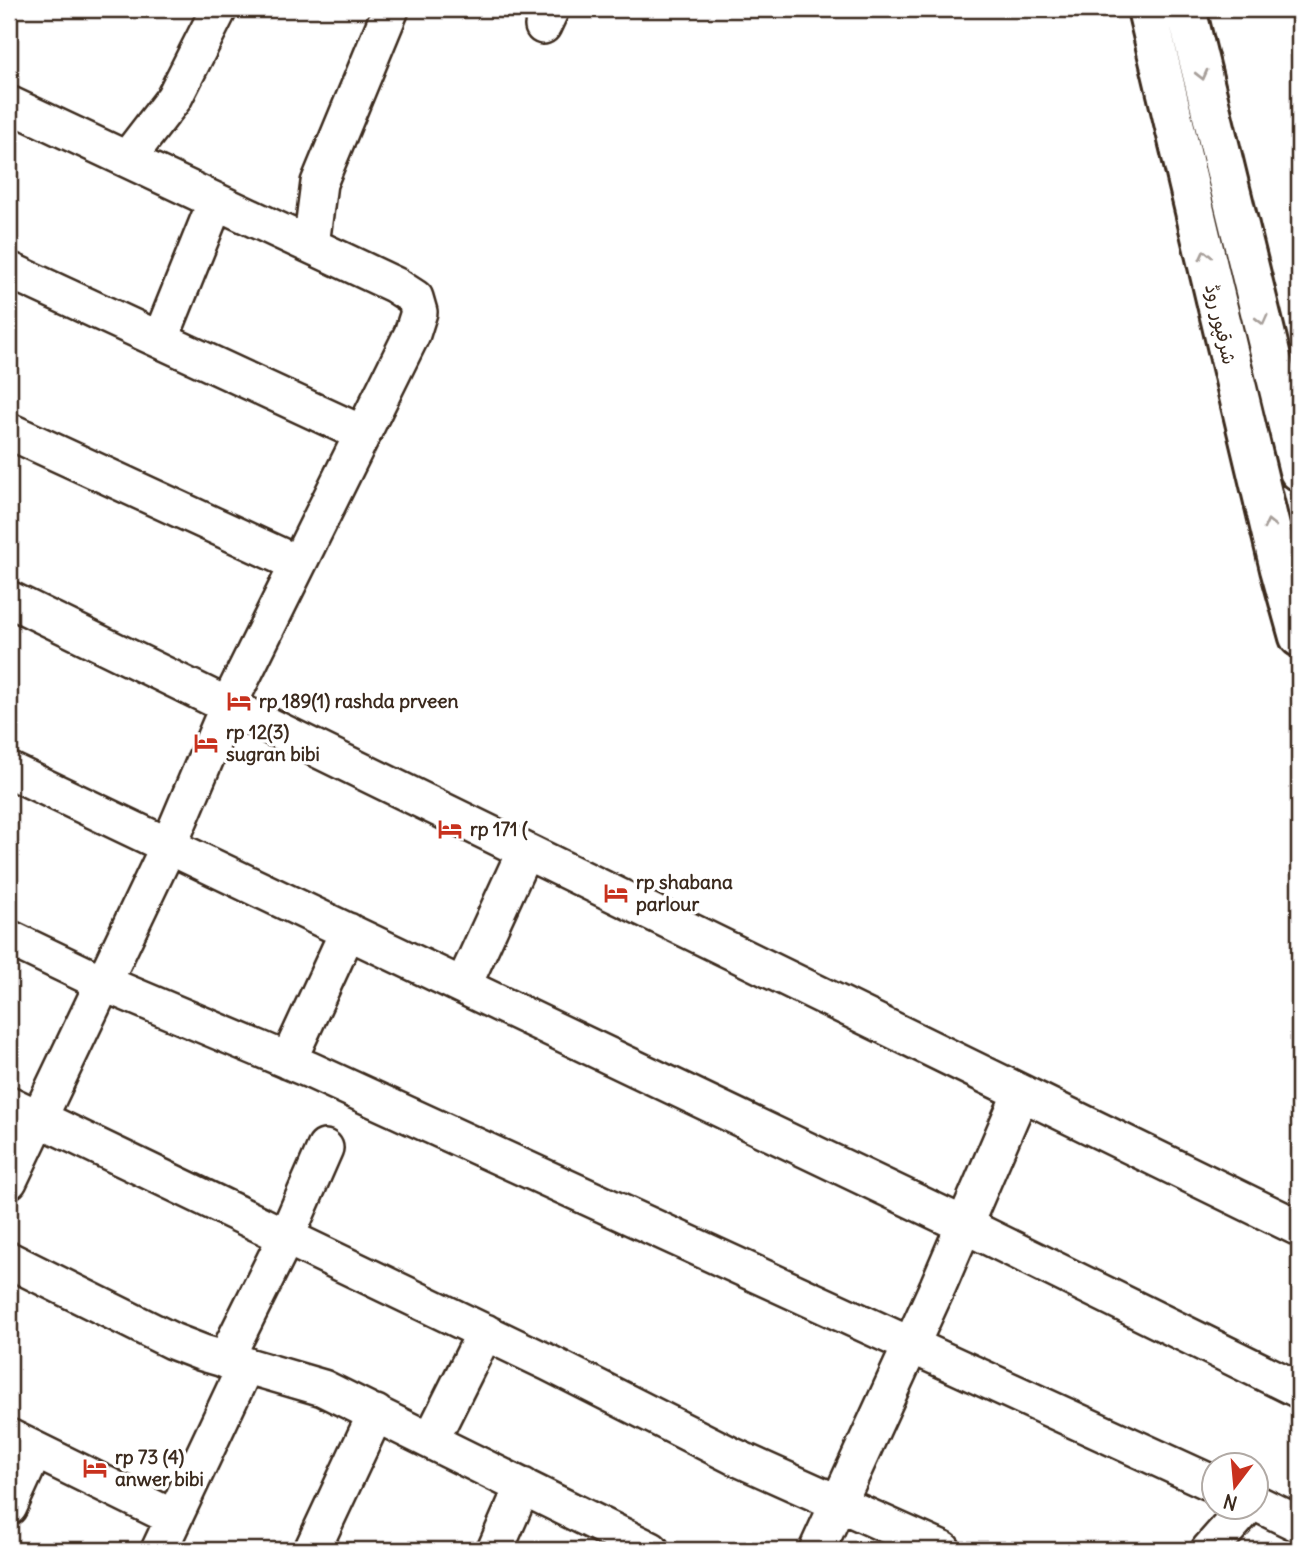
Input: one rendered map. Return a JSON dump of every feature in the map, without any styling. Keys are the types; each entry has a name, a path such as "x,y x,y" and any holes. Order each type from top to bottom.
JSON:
{"main road":[{"name":"شرقپور روڈ","path":"1147,9 1289,565 1299,637"},
{"name":"شرقپور روڈ","path":"1186,9 1299,471"}],"street":[{"path":"127,159 174,98 219,9"},
{"path":"311,245 319,183 391,9"},
{"path":"9,104 402,288 419,304 412,334 228,706 169,845 103,983 24,1111 9,1181"},
{"path":"160,340 216,201"},
{"path":"9,270 363,434"},
{"path":"9,431 298,564"},
{"path":"9,599 1299,1228"},
{"path":"9,770 964,1225 1299,1390"},
{"path":"463,986 525,851"},
{"path":"288,1061 348,931"},
{"path":"9,938 103,983 288,1061 1200,1478"},
{"path":"817,1550 1021,1093"},
{"path":"24,1111 485,1332 733,1456 943,1550"},
{"path":"159,1550 325,1148"},
{"path":"9,1259 172,1341 323,1388 651,1550"},
{"path":"431,1440 485,1332"},
{"path":"312,1550 376,1413"},
{"path":"9,1507 22,1443 174,1518"},
{"path":"495,1550 523,1486"},
{"path":"1270,1510 1299,1524"},
{"path":"1209,1550 1236,1520"}],"place":[{"name":"rp 189(1) rashda prveen","path":"239,701"},
{"name":"rp 12(3) sugran bibi","path":"206,743"},
{"name":"rp 171 (","path":"450,829"},
{"name":"rp shabana parlour","path":"616,893"},
{"name":"rp 73 (4) anwer bibi","path":"95,1468"}]}
